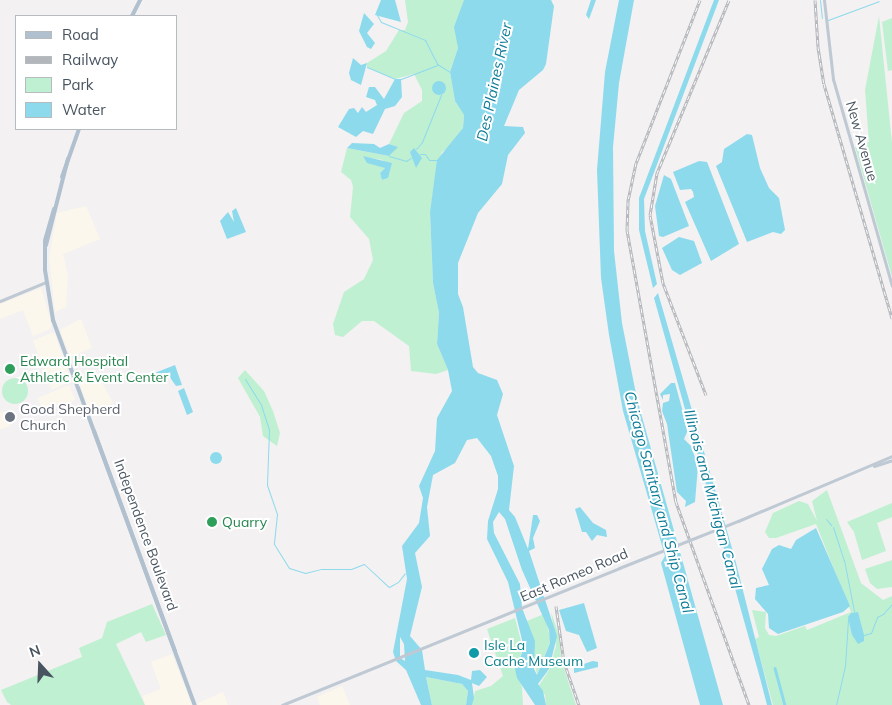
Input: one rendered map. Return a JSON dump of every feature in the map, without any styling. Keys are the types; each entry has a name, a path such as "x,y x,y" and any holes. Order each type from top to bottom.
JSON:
{"main road":[{"path":"132,15 140,0"},
{"name":"New Avenue","path":"824,0 832,79 892,286"},
{"name":"Independence Boulevard","path":"79,130 62,177 46,245 46,282 53,320 195,705"},
{"path":"0,301 46,282"},
{"name":"East Romeo Road","path":"874,466 892,456"},
{"name":"East Romeo Road","path":"282,705 551,598 619,568 892,460"}],"shaded area":[{"path":"86,206 100,239 63,254 68,276 66,307 55,312 49,258 57,213"},
{"path":"41,288 52,325 50,329 33,336 23,310 0,319 0,304"},
{"path":"81,319 92,348 70,357 60,330"},
{"path":"51,333 55,334 71,381 52,390 33,341"},
{"path":"97,373 113,403 89,411 78,380"},
{"path":"69,385 75,400 43,412 38,398"},
{"path":"4,411 10,426 0,430 0,413"},
{"path":"172,654 192,705 145,705 143,696 161,689 151,662"},
{"path":"342,686 350,705 320,705 317,697"},
{"path":"223,692 228,705 198,705 198,703"}],"green space":[{"path":"405,0 464,0 458,25 458,48 450,72 455,101 464,115 463,128 450,147 442,152 438,162 430,212 433,283 439,313 437,344 448,370 436,374 411,371 409,346 374,321 362,321 343,337 335,335 333,324 344,292 364,279 373,260 369,239 350,217 353,187 351,180 341,172 347,148 389,156 397,147 389,144 404,113 422,101 422,90 414,74 395,79 367,67 367,63 386,51 399,30 405,30 408,22","holes":["363,157 383,160 388,178 382,180 380,173 385,168"]},
{"path":"879,16 892,143 892,277 855,147 869,142 865,90"},
{"path":"892,18 892,70 888,71 882,22"},
{"path":"245,370 264,391 273,411 280,433 277,446 263,436 260,417 238,378"},
{"path":"15,378 24,382 28,391 24,400 15,404 6,400 2,391 6,382"},
{"path":"827,490 861,583 883,600 892,596 892,705 773,705 755,639 759,637 752,610 766,612 765,628 769,635 776,636 805,626 807,630 851,612 816,524 776,538 769,538 765,532 773,513 799,501 808,504 817,521 812,501"},
{"path":"892,503 892,517 877,523 886,551 862,560 854,532 847,522"},
{"path":"892,560 892,587 877,589 870,583 865,569"},
{"path":"152,604 166,635 146,642 141,632 116,644 145,705 11,705 7,702 1,690 82,657 79,648 102,638 107,622"},
{"path":"551,612 560,638 561,660 576,705 546,705 545,695 538,687 549,670 556,646"},
{"path":"544,614 551,640 537,675 527,621"},
{"path":"515,618 523,649 515,669 522,687 523,705 472,705 475,691 491,686 503,676 487,629"},
{"path":"426,677 462,684 468,691 466,705 432,705"}],"water":[{"path":"381,0 395,0 401,22 375,15"},
{"name":"Des Plaines River","path":"464,0 551,0 554,6 546,64 543,70 519,90 504,126 523,127 525,133 508,155 502,184 478,213 458,263 458,294 463,307 473,367 478,373 497,380 503,394 497,415 514,466 509,510 515,517 528,549 533,515 537,515 540,521 533,538 535,548 529,551 557,636 549,669 538,684 543,691 546,705 535,705 517,678 515,669 522,653 522,640 508,582 487,539 488,521 498,489 498,476 491,456 477,438 467,440 455,463 433,475 427,507 430,536 415,553 422,587 410,636 422,650 425,670 458,675 471,680 472,671 480,670 487,677 479,686 472,683 474,698 472,705 466,705 468,691 462,684 426,677 432,705 421,705 406,670 396,661 393,652 407,579 402,546 419,523 423,498 419,486 435,451 437,418 452,391 448,370 437,344 439,313 433,283 430,212 437,160 463,128 464,115 455,101 450,72 458,48 454,27","holes":["499,512 505,519 522,570 549,630 550,643 537,675 534,669 535,641 522,608 520,584 494,533 493,522","400,637 404,644 405,661 400,658"]},
{"path":"591,0 596,0 589,19 586,15"},
{"name":"Chicago Sanitary and Ship Canal","path":"619,0 634,0 619,83 613,147 614,251 622,323 637,399 723,705 700,705 661,563 665,556 623,411 609,335 601,278 597,170 605,72"},
{"path":"714,0 719,0 644,199 645,231 657,284 653,288 639,230 639,198"},
{"path":"364,13 374,24 367,33 375,43 371,49 367,47 359,31"},
{"path":"353,58 361,65 367,63 361,85 351,80 349,73"},
{"path":"395,79 401,79 402,97 395,106 385,109 373,134 363,131 356,137 338,127 349,109 354,108 358,113 362,107 366,112 377,105 375,100 366,97 369,87 375,87 384,99"},
{"path":"439,81 444,83 446,88 444,93 439,95 434,93 432,88 434,83"},
{"path":"747,134 752,135 760,168 769,188 779,198 785,230 781,234 773,232 747,242 716,166 722,162 724,149"},
{"path":"352,143 374,144 380,148 389,144 398,147 389,156 347,148"},
{"path":"414,148 422,158 416,168 410,152"},
{"path":"363,156 392,163 388,178 382,180 380,173 385,168 367,163"},
{"path":"699,161 707,162 739,244 711,261 685,202 694,197 693,192 691,189 680,190 673,172"},
{"path":"664,175 671,179 689,226 663,237 659,236 655,206"},
{"path":"236,208 246,232 227,239 220,221 228,212 234,222 232,211"},
{"path":"679,237 694,241 702,263 680,275 672,270 662,248"},
{"name":"Illinois and Michigan Canal","path":"658,293 734,555 772,705 767,705 654,298"},
{"path":"175,365 182,385 176,386 169,376 146,383 147,376"},
{"path":"671,383 675,383 688,430 684,439 691,446 698,466 695,502 685,507 686,501 677,492 667,424 662,411 663,403 669,401 670,394 663,395 663,400 660,394"},
{"path":"184,388 193,412 187,415 178,391"},
{"path":"218,452 221,453 221,463 214,464 211,463 210,456 211,453"},
{"path":"580,507 593,523 606,530 607,537 597,535 592,541 586,532 582,532 575,509"},
{"path":"816,528 850,606 843,612 778,634 769,628 768,614 755,599 756,588 769,585 762,569 772,549 779,545 791,549 796,540"},
{"path":"584,603 597,648 587,652 579,635 566,631 559,610"},
{"path":"858,612 864,641 858,644 852,635 848,617 851,613"},
{"path":"593,661 598,662 598,667 574,673 574,667"}],"waterway":[{"path":"820,0 822,18"},
{"path":"828,20 879,1"},
{"path":"377,15 381,22 425,40 437,64 450,72"},
{"path":"401,79 437,65"},
{"path":"367,67 395,79"},
{"path":"416,149 422,142 441,95"},
{"path":"420,154 425,154 429,160 437,160"},
{"path":"389,156 406,161 411,158"},
{"path":"245,379 261,405 269,430 267,485 277,514 274,544 289,568 305,573 321,569 351,569 364,564 389,587 398,582 405,573"},
{"path":"826,519 831,525"},
{"path":"833,527 844,560 854,611"},
{"path":"864,635 871,633 877,617 883,614 892,604"},
{"path":"836,705 845,666 848,619"},
{"path":"775,668 785,705"}],"railway":[{"path":"700,0 636,163 628,202 627,230 676,502 749,705"},
{"path":"706,395 663,283 650,215 657,173 729,0"},
{"path":"815,0 818,47 824,84 892,318"},
{"path":"556,606 564,662 579,705"}],"place":[{"name":"Edward Hospital Athletic & Event Center","path":"10,369"},
{"name":"Good Shepherd Church","path":"10,417"},
{"name":"Quarry","path":"212,522"},
{"name":"Isle La Cache Museum","path":"474,653"}]}
